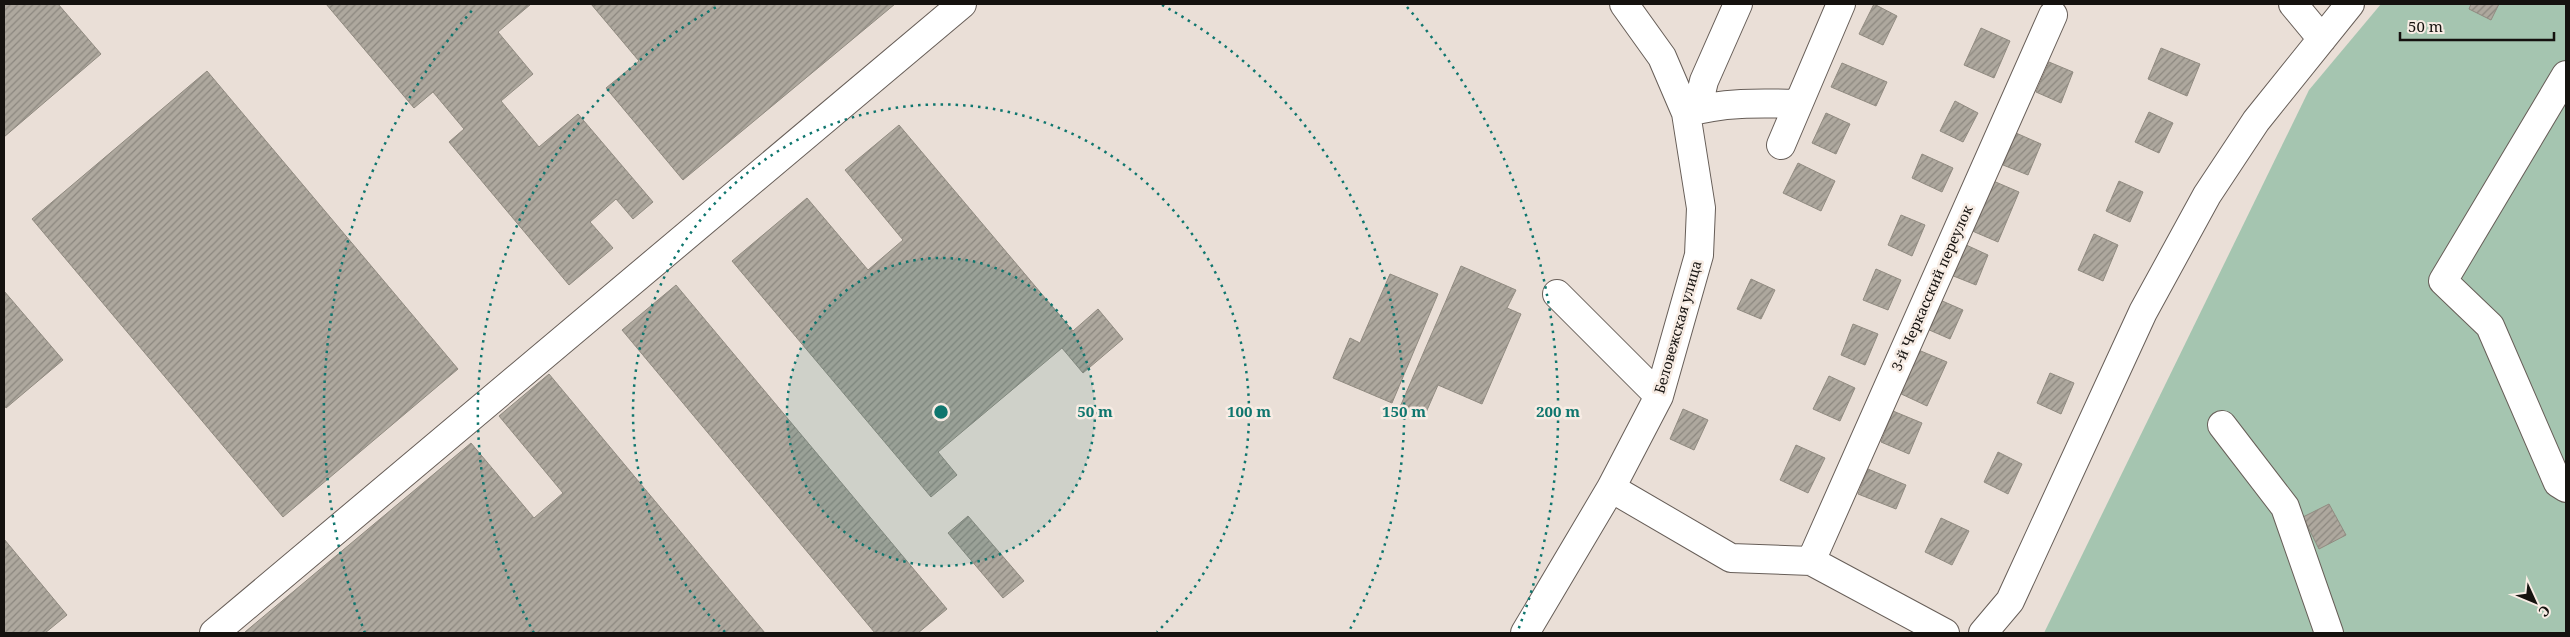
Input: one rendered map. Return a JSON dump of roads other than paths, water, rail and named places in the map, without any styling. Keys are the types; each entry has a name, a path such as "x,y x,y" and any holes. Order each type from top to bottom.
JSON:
{"street":[{"path":"214,633 962,4"},
{"name":"Беловежская улица","path":"1525,633 1611,488 1659,396 1700,255 1701,208 1691,111 1662,57 1624,4"},
{"path":"1691,111 1738,4"},
{"path":"1781,145 1841,4"},
{"path":"2293,4 2322,39"},
{"path":"1983,633 2010,600 2143,312 2207,195 2256,121 2350,4"},
{"name":"3-й Черкасский переулок","path":"1811,561 2054,15"},
{"path":"2564,481 2490,326 2443,281 2566,75"},
{"path":"1691,111 1757,103 1797,104"},
{"path":"1557,294 1659,396"},
{"path":"2222,425 2285,507 2323,632"},
{"path":"1611,488 1731,558 1811,561 1897,609 1945,633"}]}
